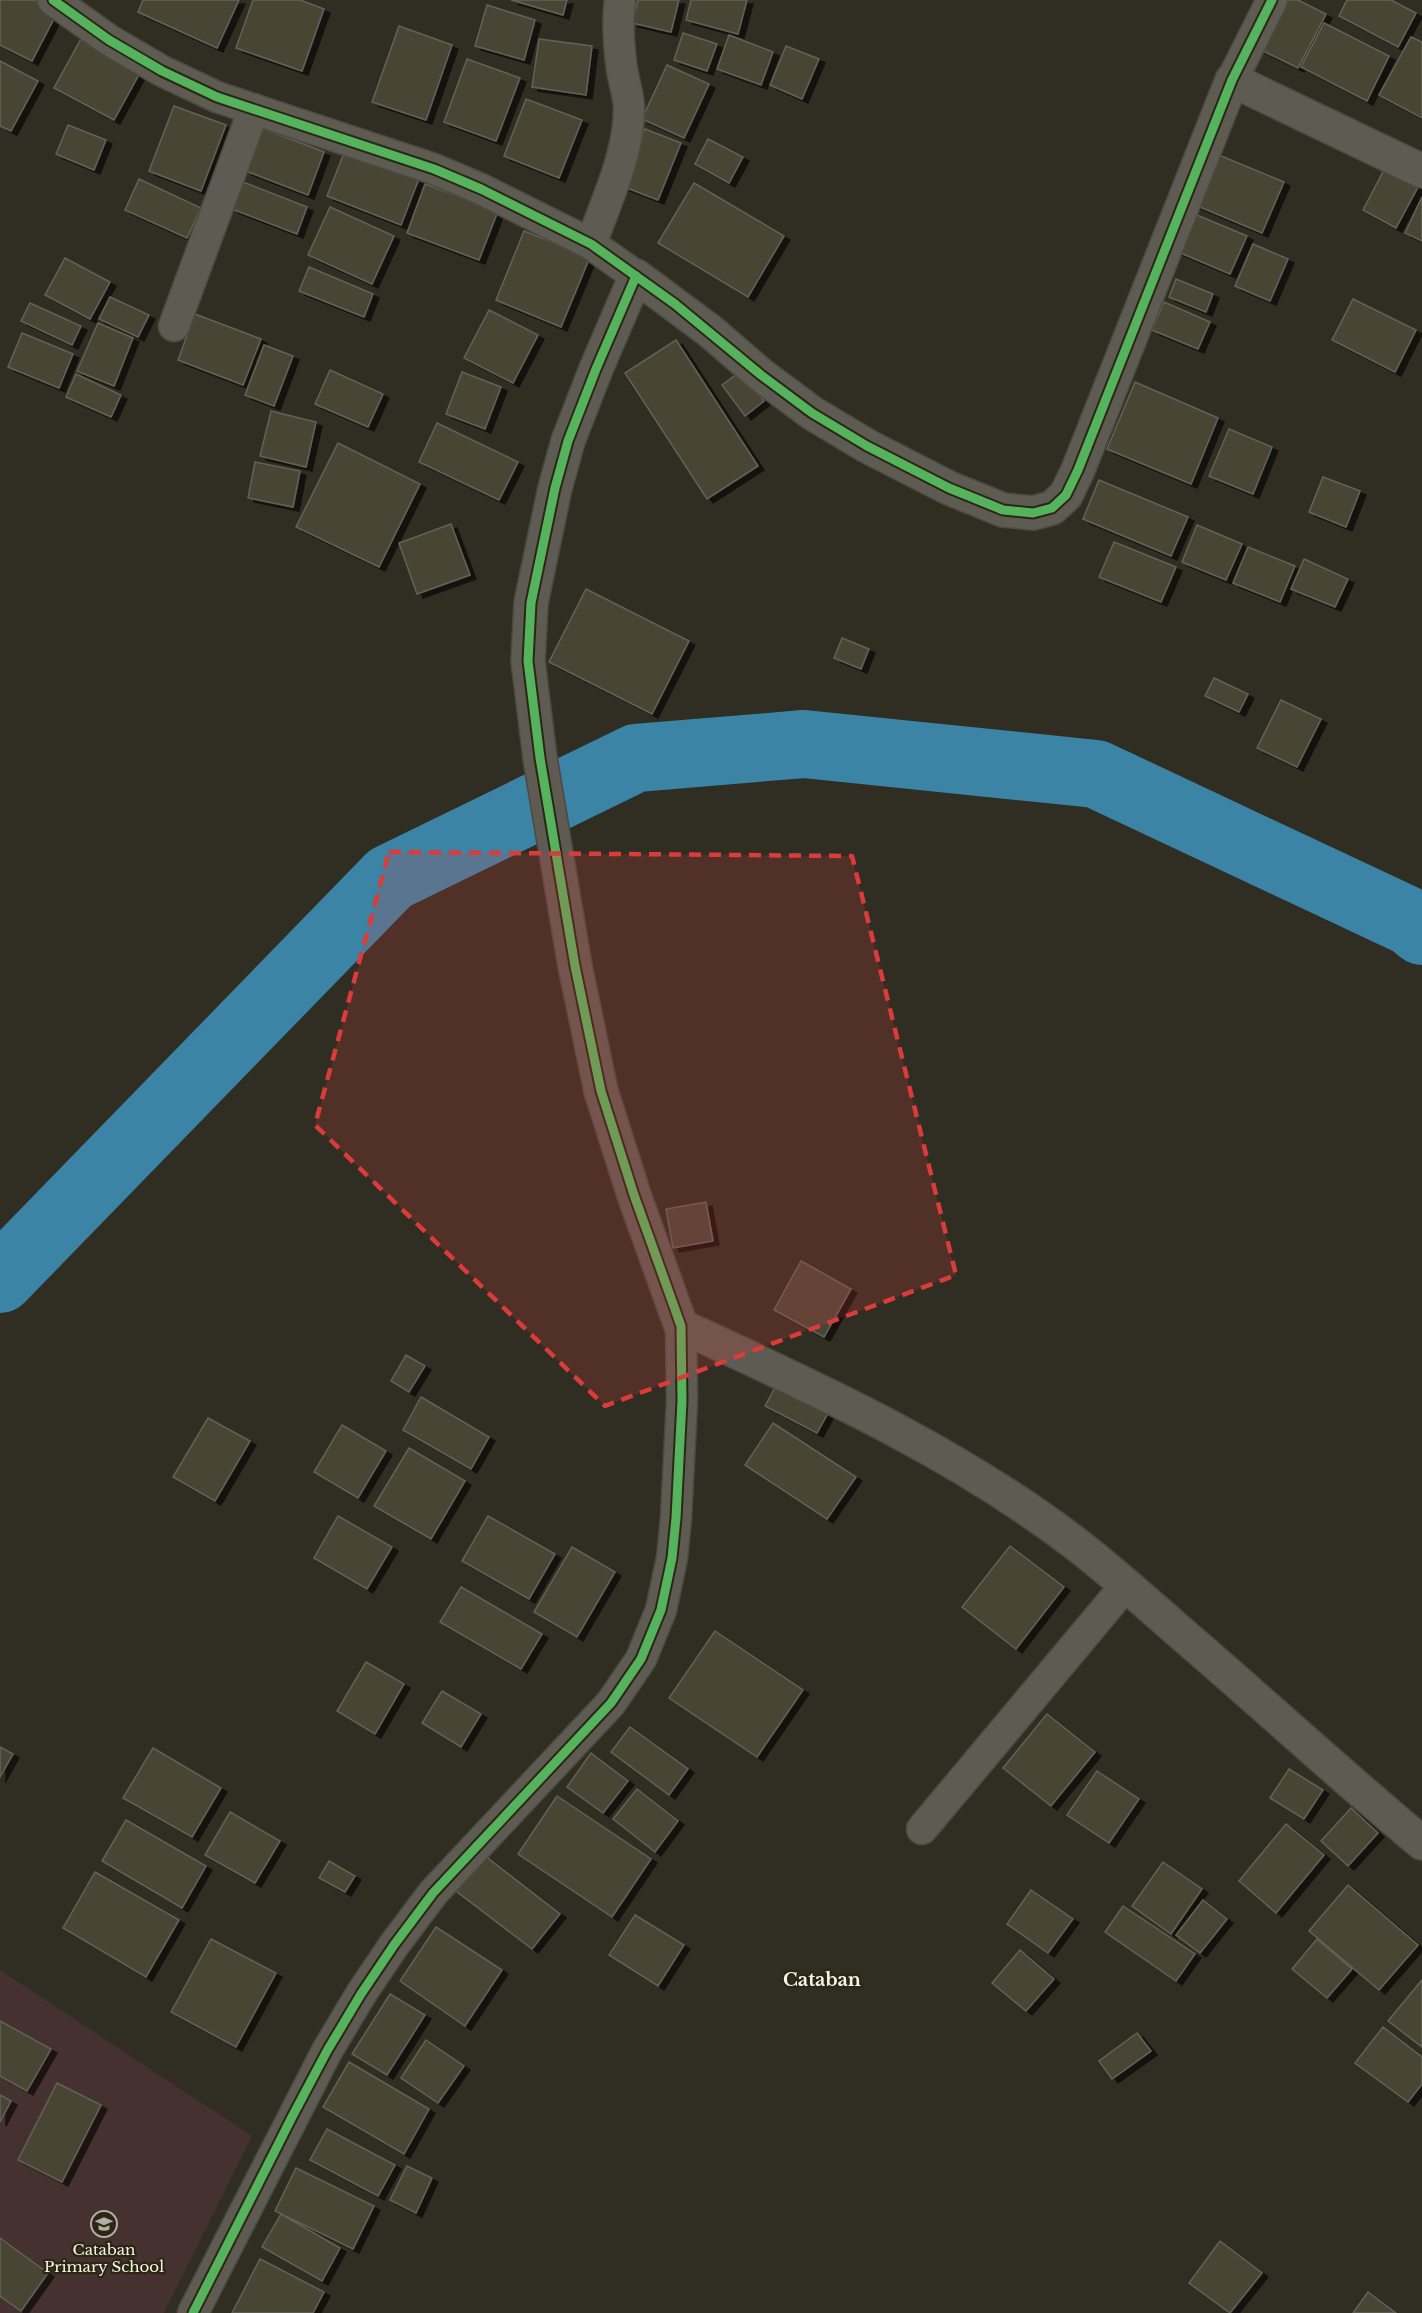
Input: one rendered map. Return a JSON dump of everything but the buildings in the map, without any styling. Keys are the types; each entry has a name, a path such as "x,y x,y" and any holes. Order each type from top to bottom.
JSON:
{"street":[{"path":"52,0 109,40 162,71 217,97 434,169 481,189 591,244 701,324 812,413 867,446 949,488 1003,510 1033,513 1052,508 1066,495 1091,439 1232,80 1272,0"},
{"path":"591,244 622,154 628,126 629,103 622,67 618,10 620,0"},
{"path":"1232,80 1422,171"},
{"path":"174,326 254,109"},
{"path":"193,2313 327,2051 361,1994 394,1945 434,1893 611,1703 641,1659 661,1610 672,1558 682,1401 681,1326 634,1195 601,1091 575,966 540,758 528,661 531,603 555,488 568,441 636,276"},
{"path":"681,1326 889,1425 1002,1493 1076,1544 1422,1844"},
{"path":"922,1829 1126,1585"}],"highlighted area":[{"path":"389,852 852,856 956,1275 605,1406 315,1125"}],"shaded area":[{"name":"Cataban Primary School","path":"0,1970 252,2136 164,2313 0,2313"}],"waterway":[{"path":"0,1279 390,878 636,758 804,744 1096,774 1411,922 1422,931"}],"cycle path":[{"path":"53,0 109,40 162,71 217,97 434,169 481,189 591,244 675,304 761,375 812,413 867,446 949,488 1003,510 1033,513 1052,508 1066,495 1078,470 1232,80 1272,0"},
{"path":"193,2313 292,2117 361,1994 433,1893 611,1703 641,1659 661,1610 672,1558 676,1518 682,1401 681,1326 634,1195 601,1091 575,966 540,758 528,661 531,603 555,488 568,441 636,276"}],"place":[{"name":"Cataban Primary School","path":"104,2224"}],"district":[{"name":"Cataban","path":"822,1980"}]}
